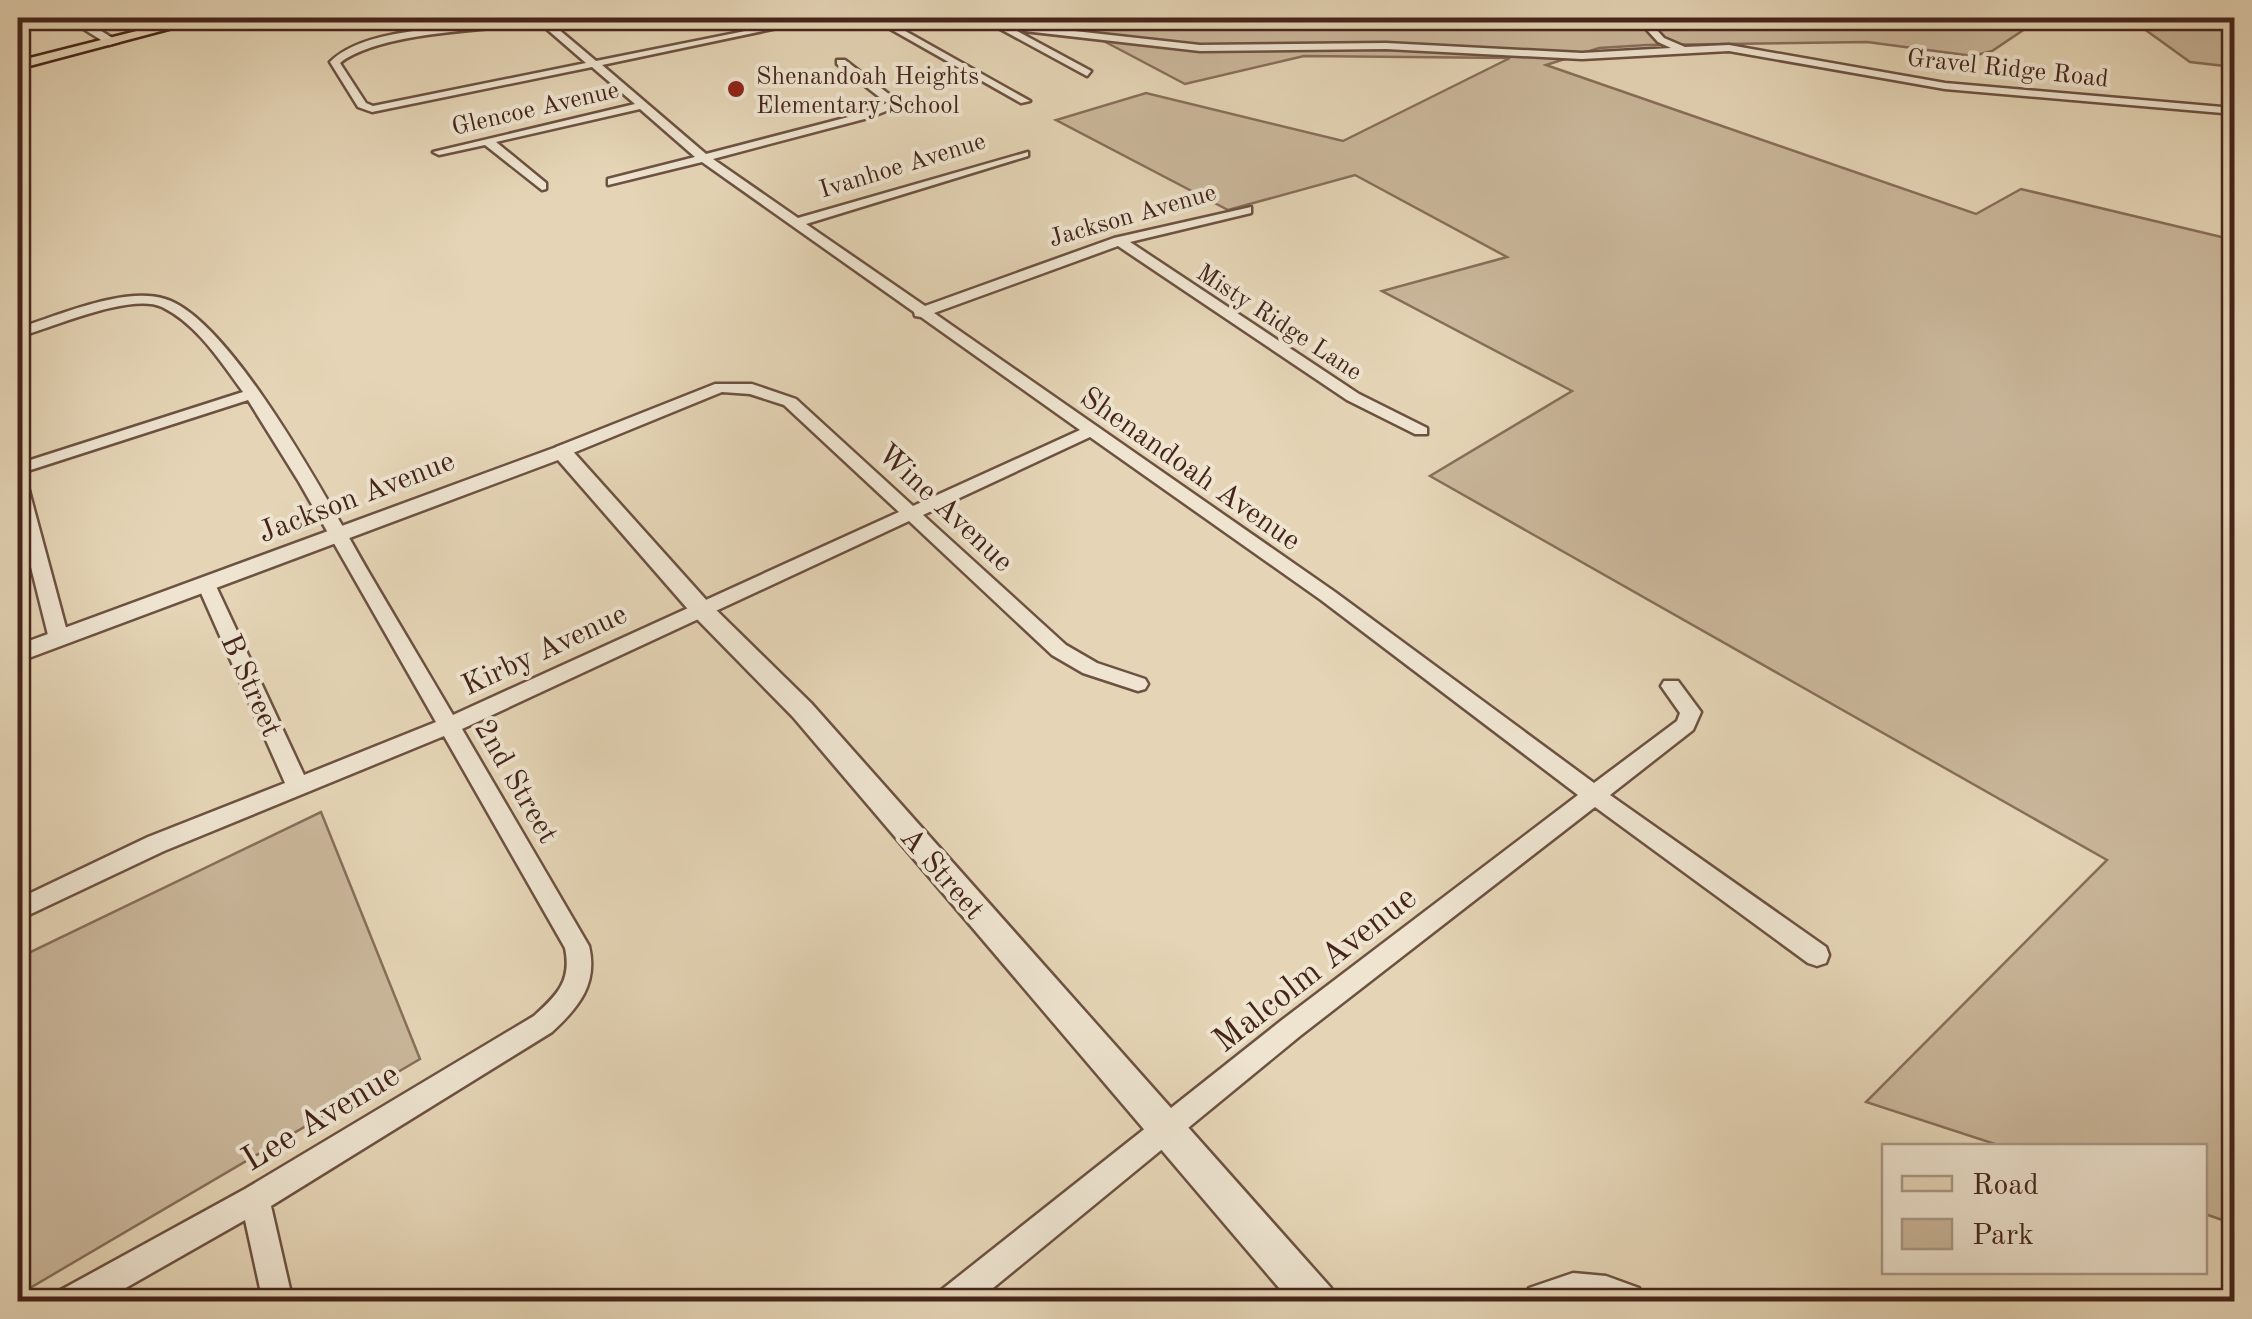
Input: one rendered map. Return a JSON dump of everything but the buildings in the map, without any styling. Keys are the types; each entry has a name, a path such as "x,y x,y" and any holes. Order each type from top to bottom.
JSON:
{"main road":[{"path":"109,40 185,18"},
{"path":"18,62 203,18"}],"street":[{"path":"73,18 109,40"},
{"path":"566,18 396,37 350,49 336,59 362,106 372,109 821,18"},
{"path":"876,18 1026,100"},
{"path":"985,18 1087,72"},
{"path":"1641,18 1661,40 1682,50"},
{"name":"Shenandoah Avenue","path":"542,19 704,158 1328,596 1594,796 1817,955"},
{"name":"Gravel Ridge Road","path":"1001,26 1168,46 1386,46 1582,56 1728,48 1932,84 2234,112"},
{"path":"612,182 893,106 894,101 841,62"},
{"name":"Glencoe Avenue","path":"439,152 641,106"},
{"path":"487,141 542,186"},
{"name":"Ivanhoe Avenue","path":"794,223 1024,154"},
{"name":"Jackson Avenue","path":"920,313 1118,241 1247,210"},
{"name":"Misty Ridge Lane","path":"1118,241 1353,396 1421,431"},
{"name":"2nd Street","path":"18,333 144,300 166,304 196,323 284,442 451,725 577,946 584,968"},
{"name":"Jackson Avenue","path":"18,654 562,451 713,388"},
{"name":"Wine Avenue","path":"713,388 752,388 795,405 1060,650 1090,668 1138,684"},
{"path":"18,469 251,394"},
{"name":"Kirby Avenue","path":"18,910 156,844 451,725 1090,430"},
{"name":"A Street","path":"562,451 701,609 802,710 1317,1302"},
{"path":"18,483 59,639"},
{"name":"B Street","path":"206,584 298,786"},
{"name":"Malcolm Avenue","path":"951,1302 1306,1016 1690,719 1689,705 1671,686"},
{"name":"Lee Avenue","path":"70,1302 255,1199 543,1024 574,992 584,968"},
{"path":"255,1199 278,1302"},
{"path":"1543,1302 1568,1293 1600,1294 1626,1302"}],"green space":[{"path":"1060,18 2060,18 2059,25 2025,29 1992,51 1973,56 1867,42 1647,45 1599,48 1546,65 1976,214 2021,189 2234,240 2234,1224 2207,1215 2207,1144 1995,1144 1866,1102 2107,860 1430,476 1572,391 1382,291 1507,257 1355,175 1228,210 1056,120 1146,93 1343,141 1510,58 1304,56 1185,84"},
{"path":"2129,18 2234,18 2234,67 2190,62"},
{"path":"321,812 420,1059 18,1295 18,958"}],"railway":[{"path":"18,23 47,18"}],"place":[{"name":"Shenandoah Heights Elementary School","path":"736,89"}]}
